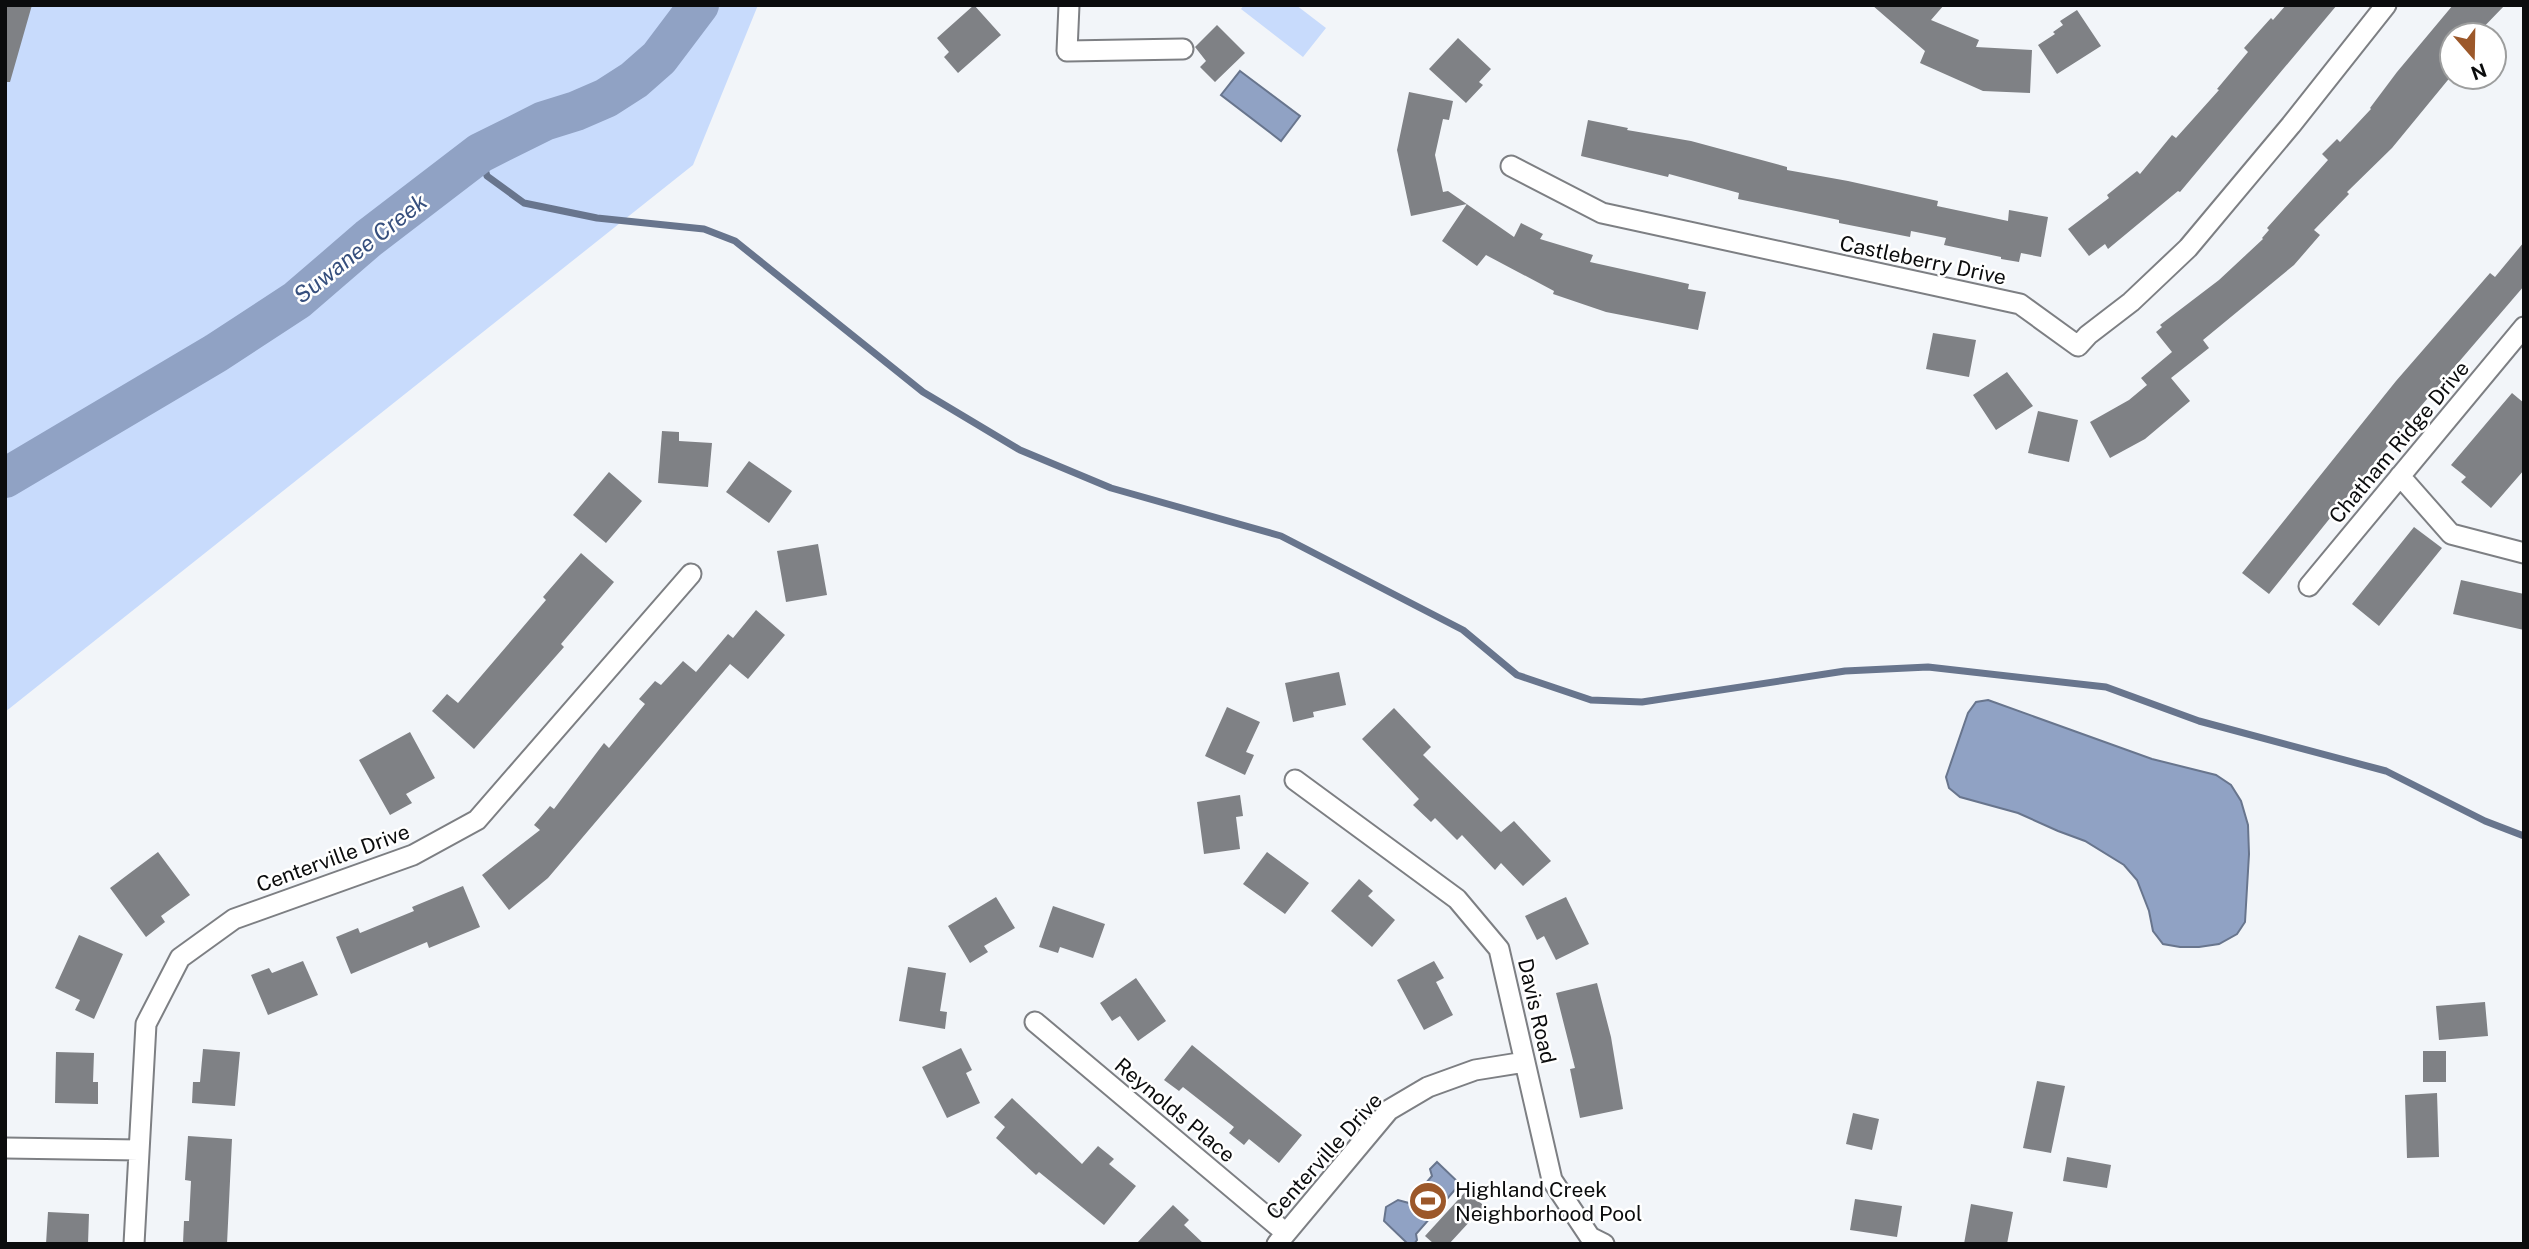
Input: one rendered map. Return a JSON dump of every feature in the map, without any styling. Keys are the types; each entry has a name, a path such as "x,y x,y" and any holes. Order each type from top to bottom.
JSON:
{"street":[{"path":"1069,5 1067,51 1183,49"},
{"name":"Castleberry Drive","path":"1511,166 1602,213 2020,304 2078,346 2131,302 2188,248 2291,125 2386,5"},
{"name":"Chatham Ridge Drive","path":"2309,586 2524,327"},
{"path":"2400,476 2451,534 2524,553"},
{"name":"Centerville Drive","path":"134,1244 146,1024 180,957 234,919 413,855 477,820 691,574"},
{"name":"Davis Road","path":"1295,780 1457,899 1499,949 1552,1180 1590,1237 1604,1244"},
{"name":"Reynolds Place","path":"1035,1021 1281,1238"},
{"name":"Centerville Drive","path":"1281,1238 1389,1110 1428,1087 1475,1070 1525,1062"},
{"path":"5,1148 139,1150"}],"shaded area":[{"path":"5,5 758,5 693,165 5,712"},
{"path":"1244,5 1296,5 1326,28 1303,57 1241,9"},
{"path":"1240,71 1300,116 1281,141 1221,95"},
{"path":"1988,700 2152,759 2216,775 2231,785 2241,801 2248,825 2245,922 2237,934 2219,944 2199,947 2163,944 2153,931 2149,911 2137,880 2124,865 2085,841 2018,813 1960,797 1949,788 1946,777 1968,713 1976,702"},
{"name":"Highland Creek Neighborhood Pool","path":"1437,1162 1460,1184 1416,1234 1417,1240 1414,1244 1408,1244 1384,1221 1386,1207 1398,1200 1409,1203 1432,1176 1430,1169"}],"building":[{"path":"5,5 32,5 10,82 5,82"},
{"path":"974,5 1001,35 958,73 944,57 949,52 937,38"},
{"path":"1872,5 1944,5 1931,20 1979,40 1976,47 2032,50 2030,93 1983,91 1920,63 1925,51"},
{"path":"2286,5 2337,5 2180,192 2108,249 2105,244 2089,256 2068,229 2109,198 2107,195 2137,171 2140,174 2172,135 2176,138 2219,90 2217,89 2248,52 2244,48"},
{"path":"2453,5 2505,5 2490,21 2440,21"},
{"path":"2077,10 2101,46 2057,74 2038,45 2055,34 2053,32 2063,25 2060,21"},
{"path":"2438,23 2439,91 2392,148 2347,192 2349,194 2314,230 2320,235 2294,265 2203,340 2209,348 2171,378 2190,401 2145,439 2110,458 2090,422 2129,400 2147,385 2141,378 2172,352 2156,332 2162,327 2160,325 2219,280 2263,239 2269,230 2267,228 2328,160 2322,154 2337,139 2340,142 2371,109 2397,72"},
{"path":"1217,25 1245,53 1215,82 1200,67 1206,61 1195,47"},
{"path":"1458,38 1491,69 1479,82 1483,85 1466,103 1429,69"},
{"path":"1409,92 1453,101 1449,120 1443,119 1435,155 1443,192 1448,191 1467,204 1411,216 1397,150"},
{"path":"1588,120 1691,141 1787,167 1787,170 1938,201 1937,206 2008,221 2009,210 2048,217 2041,257 2021,253 2019,262 2001,259 1944,245 1946,238 1911,231 1910,237 1839,223 1839,220 1738,199 1739,193 1669,174 1668,177 1581,156"},
{"path":"1467,204 1514,237 1521,223 1543,234 1540,239 1593,255 1590,262 1689,284 1688,289 1706,292 1698,330 1606,312 1553,294 1554,291 1486,255 1477,266 1442,241"},
{"path":"2524,242 2524,286 2409,420 2269,594 2242,573 2396,381 2490,273 2495,277"},
{"path":"1933,333 1976,340 1969,377 1926,369"},
{"path":"2007,372 2033,406 1996,430 1973,395"},
{"path":"2512,393 2524,403 2524,470 2491,508 2461,482 2466,477 2451,465"},
{"path":"2038,411 2078,420 2069,462 2028,453"},
{"path":"662,431 679,432 679,441 712,443 708,487 658,483"},
{"path":"749,461 792,491 769,523 726,492"},
{"path":"609,472 642,501 606,543 573,515"},
{"path":"2414,527 2442,548 2379,626 2352,604"},
{"path":"818,544 827,595 786,602 777,551"},
{"path":"581,553 614,582 561,644 564,647 474,749 432,711 447,694 458,703 546,600 543,597"},
{"path":"2461,580 2524,594 2524,630 2453,614"},
{"path":"756,610 785,635 748,679 730,664 548,878 509,910 482,875 540,830 534,825 550,806 554,809 604,743 609,748 645,704 639,699 655,681 661,685 683,661 696,672 728,634 733,638"},
{"path":"1339,672 1346,705 1313,712 1314,717 1293,722 1285,683"},
{"path":"1227,707 1260,722 1246,752 1254,755 1245,775 1205,756"},
{"path":"1394,708 1431,747 1423,755 1501,832 1514,821 1551,861 1523,886 1501,863 1495,870 1462,835 1457,840 1435,818 1431,822 1413,805 1419,799 1362,739"},
{"path":"410,732 435,778 406,794 412,803 390,815 359,760"},
{"path":"1240,795 1243,816 1236,817 1240,849 1204,854 1197,802"},
{"path":"158,852 190,895 161,916 165,922 146,937 110,888"},
{"path":"1267,852 1309,883 1285,914 1243,884"},
{"path":"1359,879 1373,891 1368,896 1395,920 1372,947 1331,911"},
{"path":"463,886 480,927 429,948 427,942 351,974 336,937 358,928 360,933 414,911 412,907"},
{"path":"996,897 1015,928 984,946 988,952 970,963 948,926"},
{"path":"1566,897 1589,944 1556,960 1544,936 1537,940 1525,916"},
{"path":"1053,906 1105,924 1093,958 1060,947 1058,953 1039,947"},
{"path":"79,935 123,954 94,1019 75,1010 80,1000 55,988"},
{"path":"303,961 318,995 268,1015 251,975 269,968 272,973"},
{"path":"1434,961 1444,978 1436,982 1453,1015 1424,1030 1397,980"},
{"path":"908,967 946,973 940,1011 947,1012 945,1029 899,1021"},
{"path":"1136,978 1166,1021 1138,1041 1120,1016 1112,1021 1100,1003"},
{"path":"1597,983 1611,1037 1623,1109 1580,1118 1570,1069 1575,1068 1556,993"},
{"path":"2485,1002 2488,1036 2439,1040 2436,1006"},
{"path":"1192,1045 1302,1135 1279,1163 1249,1139 1244,1145 1229,1133 1234,1127 1183,1087 1179,1091 1164,1080"},
{"path":"961,1048 972,1070 966,1073 980,1103 947,1118 922,1067"},
{"path":"203,1049 240,1052 235,1106 192,1103 193,1082 200,1082"},
{"path":"2423,1051 2446,1051 2446,1082 2423,1082"},
{"path":"56,1052 94,1053 93,1082 98,1082 98,1104 55,1103"},
{"path":"2037,1081 2065,1086 2051,1153 2023,1148"},
{"path":"2437,1093 2439,1157 2407,1158 2405,1095"},
{"path":"1012,1098 1082,1164 1098,1146 1114,1159 1109,1164 1136,1186 1104,1225 1039,1172 1036,1175 996,1138 1005,1127 994,1117"},
{"path":"1853,1113 1879,1119 1872,1150 1846,1144"},
{"path":"188,1136 232,1139 227,1244 183,1243 184,1221 189,1221 191,1181 185,1180"},
{"path":"2067,1157 2111,1165 2107,1188 2063,1181"},
{"path":"1467,1190 1484,1206 1449,1244 1434,1244 1425,1236"},
{"path":"1855,1199 1902,1206 1897,1237 1850,1230"},
{"path":"1971,1204 2013,1212 2007,1244 1964,1244"},
{"path":"1173,1205 1189,1220 1184,1225 1204,1244 1136,1244"},
{"path":"48,1212 89,1214 88,1244 46,1244"}],"waterway":[{"name":"Suwanee Creek","path":"5,478 216,353 297,300 369,238 480,153 544,121 606,98 634,80 659,58 699,5"},
{"path":"480,153 487,176 524,203 597,218 704,229 735,241 923,392 1020,450 1111,488 1281,536 1463,630 1517,675 1591,700 1642,702 1845,671 1928,667 2106,687 2199,721 2386,771 2485,821 2524,836"}],"place":[{"name":"Highland Creek Neighborhood Pool","path":"1428,1201"}]}
